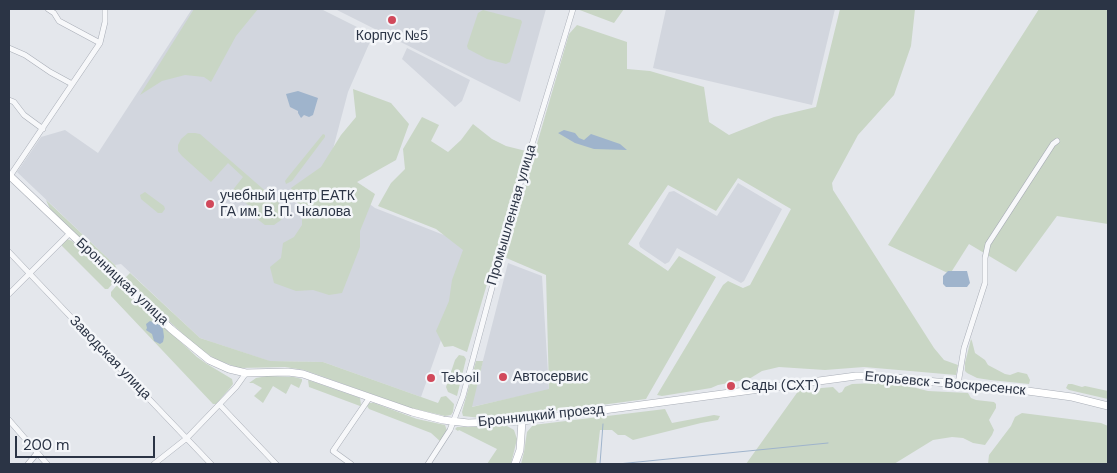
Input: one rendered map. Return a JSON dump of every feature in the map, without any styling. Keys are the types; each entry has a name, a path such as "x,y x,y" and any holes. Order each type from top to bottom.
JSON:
{"main road":[{"name":"Бронницкая улица","path":"10,176 199,354 220,366 246,373"},
{"name":"Бронницкий проезд","path":"246,373 281,372 303,374 427,417 484,423 522,421 722,394"},
{"name":"Егорьевск - Воскресенск","path":"722,394 856,376 874,376 1072,397 1108,406"},
{"path":"516,464 520,450 522,421"}],"street":[{"path":"48,9 54,13 59,21 100,43"},
{"path":"10,176 100,43 105,22 104,9"},
{"name":"Промышленная улица","path":"428,464 445,439 463,396 504,237 573,9"},
{"path":"9,48 24,54 72,84"},
{"path":"9,100 14,102 24,115 43,129"},
{"path":"958,384 964,348 985,284 985,258 988,244 1052,144 1057,141"},
{"path":"9,294 70,233"},
{"name":"Заводская улица","path":"9,252 212,464"},
{"path":"154,464 187,438 236,388 246,373"},
{"path":"351,464 333,451 370,397"},
{"path":"220,405 276,464"},
{"path":"9,420 47,464"},
{"path":"28,464 37,453"}],"shaded area":[{"name":"учебный центр ЕАТК ГА им. В. П. Чкалова","path":"192,9 321,9 373,35 348,92 327,172 375,208 477,248 460,286 421,397 323,362 269,361 200,338 121,264 115,265 17,172 41,137 65,130 98,153"},
{"path":"335,9 546,9 520,102"},
{"path":"666,9 835,9 812,105 653,68"},
{"path":"407,48 470,80 462,101 455,107 402,59"},
{"path":"738,183 782,209 744,281 741,283 677,248 669,262 665,264 640,247 639,243 669,192 674,191 717,216"},
{"path":"508,263 542,276 549,390 471,407"}],"green space":[{"path":"194,9 258,9 236,36 211,82 204,77 185,75 162,81 140,95"},
{"path":"577,9 624,9 614,23"},
{"path":"840,9 915,9 911,46 894,95 858,135 832,183 833,190 934,348 944,360 958,365 956,375 864,367 825,370 779,367 762,371 749,379 711,388 662,396 657,395 723,285 728,281 743,288 750,285 791,209 738,178 716,211 668,185 628,244 668,271 679,256 716,277 646,399 534,414 481,418 463,416 462,412 476,361 483,361 472,407 549,389 546,275 504,257 569,34 577,25 627,42 627,69 650,71 704,87 709,122 729,135 774,117 816,107"},
{"path":"1039,9 1108,9 1108,224 1057,216 1016,272 969,244 950,274 888,245"},
{"path":"483,10 521,20 522,22 510,62 506,64 487,59 468,49 467,46 478,13"},
{"path":"353,89 391,103 409,124 396,160 357,182 375,194 360,231 360,247 342,293 329,295 313,290 296,291 274,283 270,267 281,258 283,243 294,237 302,225 302,214 291,188 321,167 341,135 356,117"},
{"path":"422,117 439,125 431,141 448,152 461,140 473,124 492,139 506,146 526,151 467,352 453,346 444,347 436,331 449,301 452,280 463,250 436,229 378,206 391,183 405,169 403,149"},
{"path":"188,133 200,134 278,202 284,210 281,220 274,225 265,225 252,215 255,211 232,191 243,177 228,163 211,182 182,156 178,151 178,145 181,139"},
{"path":"323,134 325,137 292,181 286,184 285,181"},
{"path":"145,192 164,206 165,209 162,213 158,213 141,199 140,195"},
{"path":"46,200 115,265 118,271 115,271 76,235 50,209"},
{"path":"67,239 72,241 111,278 113,283 108,289 105,289 62,246"},
{"path":"130,273 200,338 270,361 323,362 438,403 441,397 446,396 454,404 453,412 451,415 445,416 411,408 304,370 285,367 239,368 217,360 198,348 126,281 125,278"},
{"path":"118,284 197,357 232,379 233,384 216,404 213,404 111,296 111,292"},
{"path":"971,339 975,353 985,360 988,365 1005,374 1010,375 1018,372 1027,374 1030,380 1029,384 977,378 967,373 965,371 965,363"},
{"path":"459,355 464,356 466,359 457,396 448,392 446,387 455,360"},
{"path":"267,376 294,377 302,379 302,381 299,388 291,384 286,394 273,386 263,403 254,396 262,388 249,383 256,378"},
{"path":"308,380 360,398 361,405 309,387"},
{"path":"852,384 904,385 928,391 968,393 971,398 976,400 994,402 996,408 989,420 994,430 992,435 985,445 973,443 963,438 952,437 933,440 894,464 746,464 799,390 833,387 839,393 845,387"},
{"path":"1068,384 1108,391 1108,399 1069,390 1066,388"},
{"path":"369,403 374,403 417,419 445,425 447,431 441,442 431,433 369,409 367,406"},
{"path":"665,409 672,423 714,415 720,416 718,420 633,440 625,435 618,435 612,430 600,430 596,464 521,464 527,432 533,425"},
{"path":"1022,413 1101,423 1108,426 1108,464 988,464 989,455 1011,426 1015,417"},
{"path":"507,426 514,430 517,439 511,464 487,464 497,449 455,429 457,427"}],"water":[{"path":"298,91 318,98 313,115 309,117 304,115 301,118 298,111 290,107 286,94"},
{"path":"564,130 575,133 584,140 591,134 620,144 627,150 594,149 575,143 558,133"},
{"path":"948,271 967,271 970,283 967,287 946,287 943,284 943,276"},
{"path":"150,321 160,325 163,329 163,342 160,344 154,341 152,334 146,330 146,324"}],"waterway":[{"path":"600,464 603,424"},
{"path":"618,464 828,443"}],"place":[{"name":"Корпус №5","path":"392,20"},
{"name":"учебный центр ЕАТК ГА им. В. П. Чкалова","path":"210,204"},
{"name":"Автосервис","path":"503,377"},
{"name":"Teboil","path":"431,378"},
{"name":"Сады (СХТ)","path":"731,386"}]}
